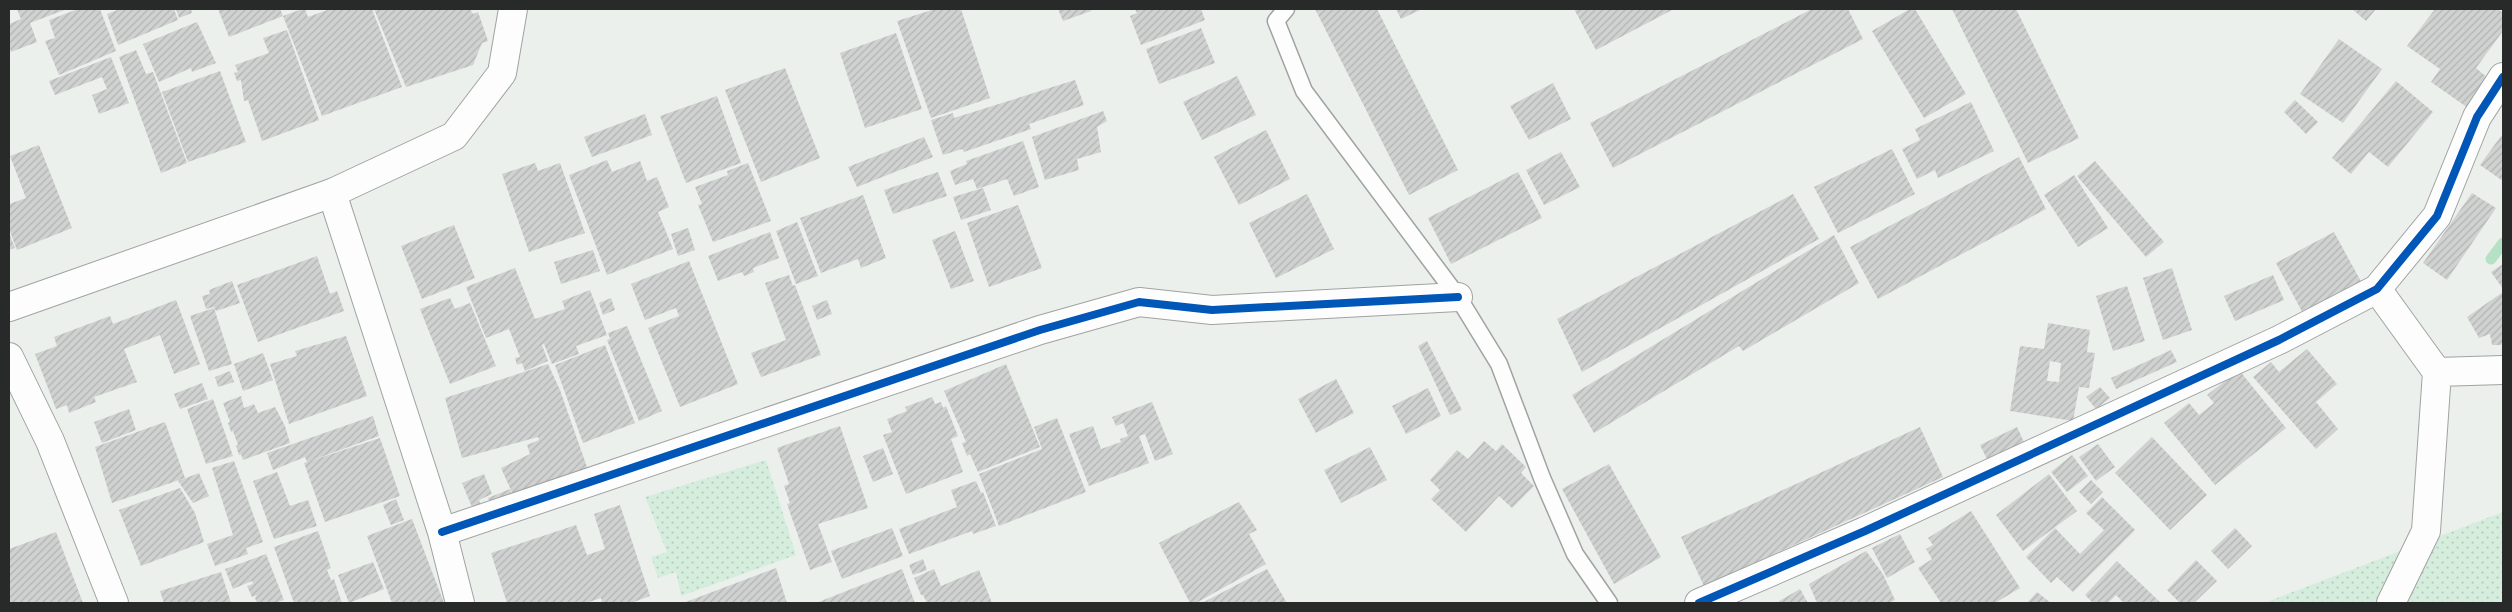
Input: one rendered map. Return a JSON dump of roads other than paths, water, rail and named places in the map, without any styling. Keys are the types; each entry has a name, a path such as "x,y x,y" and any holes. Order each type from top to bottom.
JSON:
{"street":[{"path":"9,307 332,193 454,136 502,73 512,9"},
{"path":"1699,603 1865,531 2270,344 2377,289 2437,216 2477,117 2503,77"},
{"path":"332,193 442,532 460,603"},
{"path":"2377,289 2437,372 2426,531 2391,603"},
{"path":"442,532 1040,330 1139,302 1212,310 1458,296"},
{"path":"9,356 50,441 114,603"},
{"path":"2437,372 2503,370"}],"lane":[{"path":"1286,9 1276,21 1304,91 1458,296 1499,364 1542,478 1574,554 1609,603"}],"waterway":[{"path":"2491,259 2503,243"}]}
